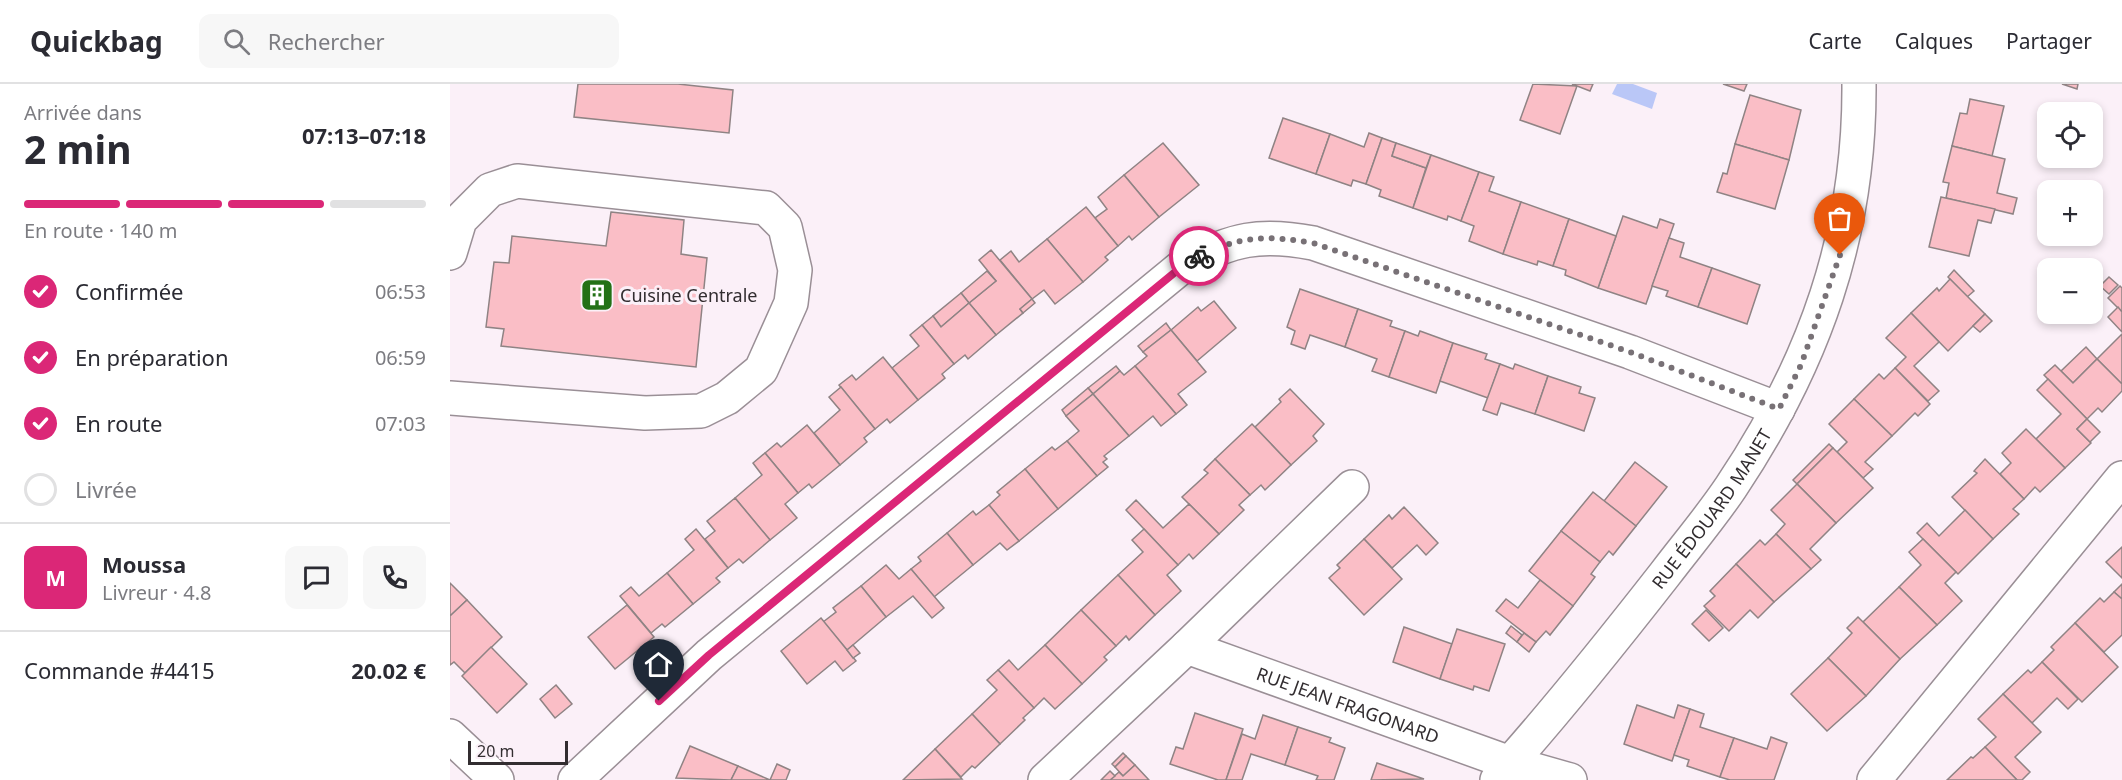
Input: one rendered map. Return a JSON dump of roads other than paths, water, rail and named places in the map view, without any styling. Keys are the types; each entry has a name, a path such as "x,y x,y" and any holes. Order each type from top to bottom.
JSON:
{"street":[{"name":"RUE ÉDOUARD MANET","path":"1503,771 1614,640 1730,488 1779,409 1801,365 1840,255 1857,145 1859,84"},
{"path":"450,253 460,220 490,190 518,181 765,208 785,227 795,270 791,303 761,370 727,398 701,411 645,413 450,398"},
{"path":"575,780 709,655 1185,264 1216,248 1245,240 1276,236 1313,243 1630,352 1779,409"},
{"path":"1874,780 2122,477"},
{"path":"1046,780 1352,487"},
{"name":"RUE JEAN FRAGONARD","path":"1187,647 1503,771"},
{"path":"450,736 497,780"},
{"path":"1503,771 1570,780"}],"water":[{"path":"1617,84 1633,84 1657,93 1652,109 1612,94"}],"place":[{"name":"Cuisine Centrale","path":"597,295"}]}
